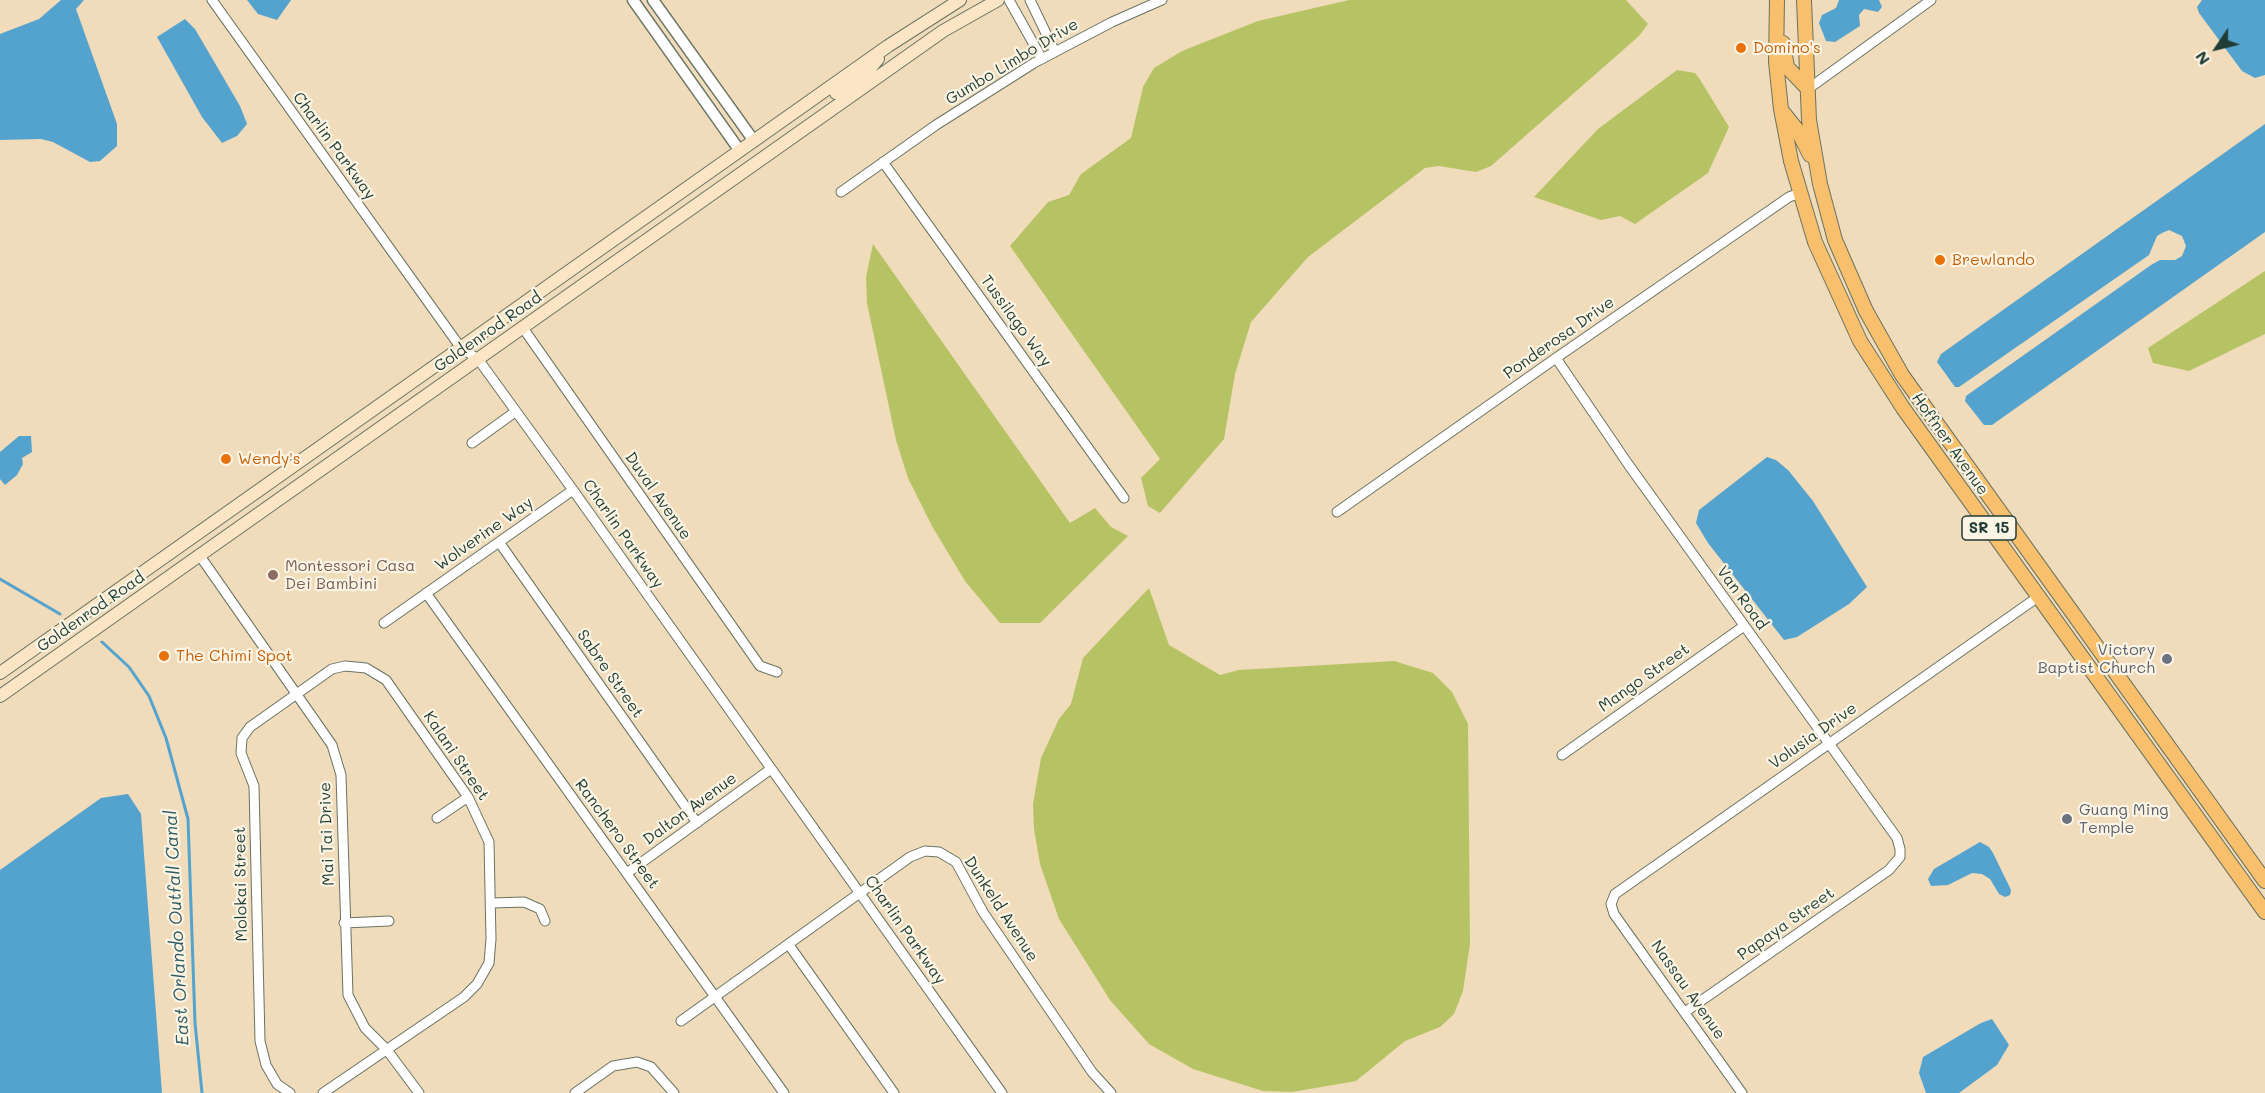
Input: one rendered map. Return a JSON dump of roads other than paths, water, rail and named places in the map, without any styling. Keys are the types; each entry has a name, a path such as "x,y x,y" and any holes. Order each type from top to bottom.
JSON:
{"main road":[{"name":"Goldenrod Road","path":"0,673 888,46 960,0"},
{"name":"Goldenrod Road","path":"0,696 943,31 998,0"},
{"name":"Hoffner Avenue","path":"1777,0 1776,62 1781,109 1800,193 1826,268 1860,341 1903,408 2265,912"},
{"path":"1783,0 1783,52 1787,67 1808,89"},
{"name":"Hoffner Avenue","path":"1804,0 1808,89 1815,158 1829,222 1857,293 1902,375 2262,877"},
{"path":"759,161 765,143 868,71 888,46"},
{"path":"1781,109 1802,136 1810,156 1821,209 1829,222"},
{"path":"726,185 750,160 754,150 754,141"},
{"path":"200,556 199,549 209,535 262,498 266,486"},
{"path":"1962,490 1977,497 2027,565 2033,570 2041,568"},
{"path":"130,604 133,595 174,566 186,551 190,540"},
{"path":"2038,597 2053,599 2091,652 2105,658"},
{"path":"2131,727 2151,737 2169,761 2182,767"},
{"path":"2204,830 2212,832 2245,870 2262,877"}],"street":[{"name":"Charlin Parkway","path":"212,0 461,348 478,359 573,490 1002,1093"},
{"path":"633,0 740,151"},
{"path":"653,0 754,141"},
{"path":"1009,0 1042,58"},
{"path":"1030,0 1054,52"},
{"name":"Gumbo Limbo Drive","path":"841,192 936,125 1042,58 1112,22 1162,0"},
{"path":"1808,89 1931,0"},
{"path":"1028,32 1042,24"},
{"name":"Tussilago Way","path":"883,162 1124,498"},
{"name":"Ponderosa Drive","path":"1337,512 1789,197 1800,193"},
{"name":"Duval Avenue","path":"523,328 760,666 777,672"},
{"name":"Van Road","path":"1556,358 1744,626 1897,838 1900,857"},
{"path":"472,443 515,412"},
{"name":"Wolverine Way","path":"384,623 573,490"},
{"name":"Sabre Street","path":"500,542 697,822"},
{"name":"Mai Tai Drive","path":"200,556 332,745 341,775 348,996 364,1028 387,1050 419,1093"},
{"name":"Ranchero Street","path":"426,593 784,1093"},
{"name":"Volusia Drive","path":"1611,904 1615,894 2038,597"},
{"name":"Mango Street","path":"1562,755 1744,626"},
{"name":"Kalani Street","path":"298,695 332,669 345,666 366,668 386,680 468,797 489,842 492,903 489,963 477,984 464,997 387,1050"},
{"name":"Molokai Street","path":"290,1093 277,1084 266,1065 260,1041 254,786 241,753 242,738 250,727 298,695"},
{"name":"Dalton Avenue","path":"627,873 771,769"},
{"path":"438,818 468,797"},
{"name":"Dunkeld Avenue","path":"681,1021 910,857 925,851 939,852 956,862 989,922 1092,1072 1112,1093"},
{"name":"Papaya Street","path":"1685,1012 1889,870 1900,857"},
{"path":"492,903 524,902 540,909 545,921"},
{"name":"Nassau Avenue","path":"1611,904 1614,914 1742,1093"},
{"path":"344,923 389,921"},
{"path":"789,945 894,1093"},
{"path":"323,1093 387,1050"},
{"path":"575,1093 613,1066 637,1062 651,1067 674,1093"}],"water":[{"path":"61,0 84,0 76,9 117,124 117,146 100,161 90,162 53,142 41,139 0,140 0,34 39,19"},
{"path":"247,0 291,0 277,20 258,14"},
{"path":"1839,0 1879,0 1882,7 1878,12 1864,9 1859,15 1860,26 1835,42 1826,41 1819,23 1822,15 1836,8"},
{"path":"2202,0 2265,0 2265,75 2255,78 2242,71 2199,13 2197,7"},
{"path":"185,19 195,29 240,106 247,124 237,136 222,143 202,117 157,37"},
{"path":"2265,124 2265,232 1992,425 1984,425 1965,401 1966,396 2151,265 2160,260 2175,260 2182,256 2186,246 2182,236 2169,230 2157,236 2149,255 1959,387 1955,387 1937,362 1941,354"},
{"path":"19,436 31,436 32,452 22,458 23,464 17,475 5,485 0,479 0,452"},
{"path":"1767,457 1776,460 1788,470 1813,501 1867,587 1849,604 1797,637 1784,640 1708,543 1696,523 1699,510"},
{"path":"128,794 141,814 162,1093 0,1093 0,870 101,798"},
{"path":"1980,842 1989,847 1993,853 2011,890 2010,895 2005,897 1999,894 1990,879 1982,874 1972,873 1948,885 1931,886 1928,879 1934,869"},
{"path":"1992,1019 2009,1045 1997,1065 1959,1093 1926,1093 1919,1073 1923,1057 1981,1023"}],"waterway":[{"name":"East Orlando Outfall Canal","path":"0,579 60,614"},
{"name":"East Orlando Outfall Canal","path":"102,642 129,667 149,696 166,738 188,819 195,1023 202,1093"}],"place":[{"name":"Domino's","path":"1741,48"},
{"name":"Brewlando","path":"1940,260"},
{"name":"Wendy's","path":"226,459"},
{"name":"Montessori Casa Dei Bambini","path":"273,575"},
{"name":"The Chimi Spot","path":"164,656"},
{"name":"Victory Baptist Church","path":"2167,659"},
{"name":"Guang Ming Temple","path":"2067,819"}]}
